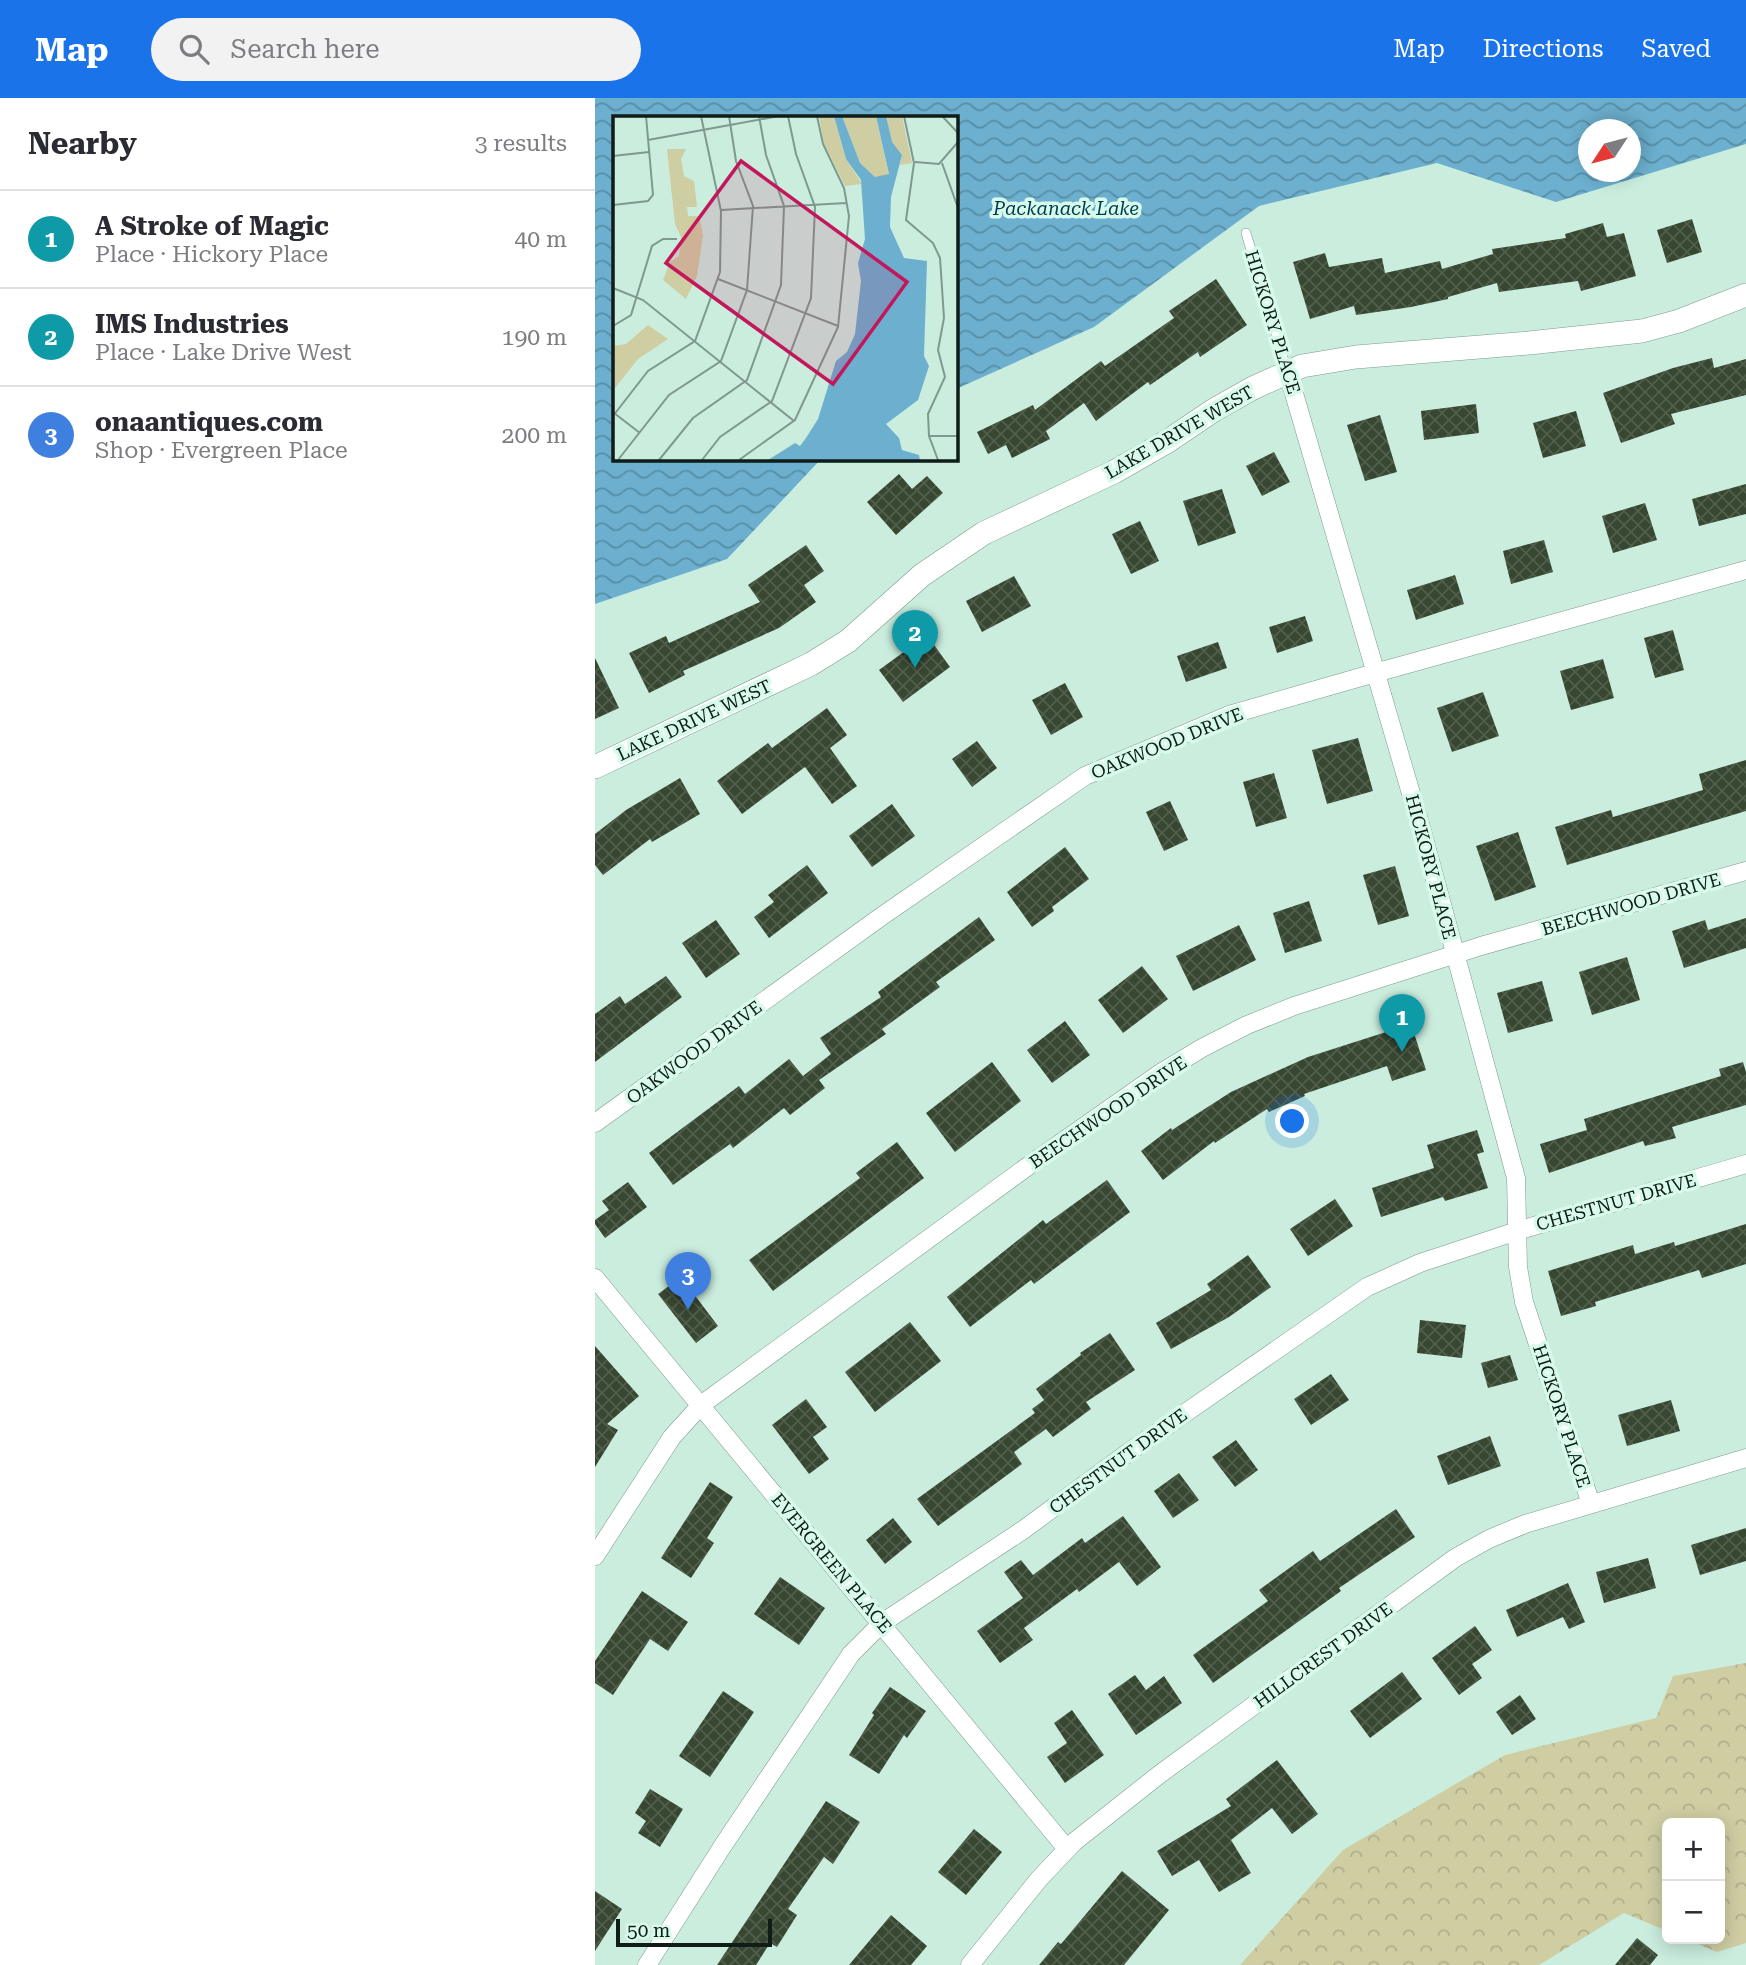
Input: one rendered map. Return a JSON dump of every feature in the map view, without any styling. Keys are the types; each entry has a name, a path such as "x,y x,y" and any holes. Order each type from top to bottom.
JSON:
{"street":[{"name":"LAKE DRIVE WEST","path":"595,767 811,664 848,641 922,575 983,533 1114,472 1168,442 1252,388 1302,366 1356,357 1642,331 1679,321 1746,295"},
{"name":"HICKORY PLACE","path":"1288,373 1455,954 1516,1178 1518,1267 1524,1302 1591,1504"},
{"name":"OAKWOOD DRIVE","path":"595,1123 882,916 1085,776 1230,715 1746,570"},
{"name":"BEECHWOOD DRIVE","path":"595,1556 672,1437 701,1405 1035,1161 1159,1074 1202,1048 1247,1025 1294,1006 1455,954 1746,871"},
{"name":"CHESTNUT DRIVE","path":"647,1965 851,1654 882,1623 1023,1530 1129,1452 1367,1287 1420,1263 1517,1231 1746,1164"},
{"name":"EVERGREEN PLACE","path":"595,1278 1067,1849"},
{"name":"HILLCREST DRIVE","path":"970,1965 1067,1849 1160,1774 1455,1559 1489,1539 1525,1524 1746,1458"}],"lane":[{"name":"HICKORY PLACE","path":"1246,233 1288,373"}],"green space":[{"path":"1746,1663 1746,1943 1717,1952 1698,1944 1725,1944 1725,1818 1662,1818 1662,1929 1624,1913 1539,1965 1240,1965 1343,1850 1505,1755 1656,1718 1673,1676"}],"water":[{"name":"Packanack Lake","path":"595,98 1746,98 1746,144 1641,176 1641,119 1578,119 1578,182 1622,182 1556,202 1437,163 1259,206 1094,327 957,389 957,116 613,116 613,460 820,460 727,559 595,604"}],"building":[{"path":"1692,219 1702,252 1667,263 1657,230"},
{"path":"1603,223 1607,237 1624,233 1636,276 1581,291 1578,281 1499,292 1497,283 1448,299 1411,307 1356,315 1354,306 1310,319 1293,262 1325,253 1329,267 1382,258 1385,273 1440,261 1442,269 1493,254 1492,249 1566,238 1565,234"},
{"path":"1216,279 1247,325 1200,357 1198,352 1150,385 1148,382 1096,421 1084,403 1046,431 1050,439 1012,458 1006,445 988,454 977,432 1033,405 1035,410 1101,361 1105,366 1174,318 1169,311"},
{"path":"1712,358 1714,368 1746,359 1746,395 1671,414 1675,424 1621,443 1603,393 1673,368"},
{"path":"1476,404 1479,433 1424,440 1421,411"},
{"path":"1576,411 1586,446 1543,458 1533,423"},
{"path":"1380,415 1397,472 1365,481 1347,425"},
{"path":"1274,452 1290,482 1262,496 1246,466"},
{"path":"899,474 912,489 927,476 943,493 896,535 867,502"},
{"path":"1746,484 1746,514 1699,526 1692,499"},
{"path":"1222,489 1236,533 1198,546 1183,501"},
{"path":"1645,503 1657,540 1613,553 1602,516"},
{"path":"1140,521 1159,561 1131,574 1112,534"},
{"path":"1544,540 1553,572 1511,584 1503,551"},
{"path":"806,545 824,571 804,585 816,602 779,628 683,671 685,675 649,693 629,653 666,636 669,643 760,602 748,585"},
{"path":"1455,575 1464,604 1416,620 1407,590"},
{"path":"1014,576 1031,606 982,632 966,601"},
{"path":"1305,616 1313,641 1277,653 1269,627"},
{"path":"1673,630 1684,670 1655,678 1644,638"},
{"path":"927,635 950,667 903,702 879,670"},
{"path":"1218,642 1227,668 1186,682 1177,656"},
{"path":"595,658 619,708 595,719"},
{"path":"1603,659 1614,698 1571,710 1560,671"},
{"path":"1065,683 1083,717 1051,735 1032,700"},
{"path":"1483,692 1499,736 1452,752 1437,708"},
{"path":"827,708 847,735 830,748 857,786 832,804 805,767 742,814 717,781 768,743 772,748"},
{"path":"1358,738 1373,791 1327,804 1312,750"},
{"path":"977,741 997,768 972,787 952,759"},
{"path":"1746,760 1746,811 1567,865 1555,827 1611,810 1613,817 1703,790 1699,774"},
{"path":"1274,773 1287,818 1256,827 1243,782"},
{"path":"680,778 700,814 652,842 650,839 603,875 595,865 595,834 626,810"},
{"path":"1170,801 1188,840 1164,851 1146,812"},
{"path":"892,804 915,836 872,867 849,836"},
{"path":"1518,832 1536,887 1495,901 1476,846"},
{"path":"1065,847 1089,879 1052,907 1054,911 1032,927 1007,892"},
{"path":"807,865 828,893 769,938 754,917 774,902 768,895"},
{"path":"1395,866 1409,916 1378,925 1363,875"},
{"path":"1309,901 1322,941 1285,953 1273,913"},
{"path":"979,917 995,940 936,982 940,987 882,1029 886,1034 819,1080 825,1088 790,1115 784,1108 733,1148 730,1144 673,1185 649,1153 739,1086 745,1094 789,1059 803,1076 831,1054 820,1038 881,997 878,992"},
{"path":"1746,918 1746,948 1684,968 1672,931 1705,920 1708,930"},
{"path":"716,920 740,954 706,978 682,943"},
{"path":"1239,925 1256,960 1193,991 1176,956"},
{"path":"1627,957 1640,1000 1592,1015 1579,972"},
{"path":"1142,966 1168,999 1123,1033 1098,1000"},
{"path":"666,976 682,997 595,1062 595,1014 620,996 625,1004"},
{"path":"1542,981 1553,1021 1508,1033 1497,993"},
{"path":"1065,1021 1090,1055 1052,1083 1027,1050"},
{"path":"1411,1024 1426,1070 1392,1081 1387,1066 1304,1094 1305,1096 1269,1112 1267,1109 1215,1143 1214,1141 1163,1180 1141,1151 1171,1128 1172,1130 1231,1092 1308,1057"},
{"path":"992,1062 1021,1101 955,1152 926,1113"},
{"path":"1743,1062 1746,1072 1746,1105 1672,1127 1676,1138 1645,1146 1643,1141 1549,1173 1540,1144 1587,1130 1584,1119 1721,1076 1719,1069"},
{"path":"1477,1130 1484,1152 1477,1154 1488,1188 1445,1201 1443,1197 1381,1217 1372,1188 1434,1168 1427,1145"},
{"path":"897,1142 924,1178 773,1291 749,1260 860,1178 856,1173"},
{"path":"1107,1180 1130,1212 1034,1284 1031,1280 970,1327 947,1297 1043,1220 1046,1224"},
{"path":"628,1182 647,1207 605,1238 595,1224 595,1220 609,1210 602,1201"},
{"path":"1335,1199 1353,1226 1308,1256 1290,1229"},
{"path":"1746,1224 1746,1264 1702,1278 1699,1270 1595,1302 1596,1306 1561,1316 1548,1271 1633,1245 1635,1254 1674,1242 1675,1246"},
{"path":"1248,1255 1271,1287 1229,1317 1171,1349 1156,1323 1211,1290 1207,1284"},
{"path":"681,1277 718,1326 696,1343 658,1294"},
{"path":"1420,1320 1466,1325 1462,1358 1417,1353"},
{"path":"910,1322 941,1361 875,1412 845,1372"},
{"path":"1110,1333 1135,1370 1086,1402 1091,1409 1053,1437 1046,1429 1014,1452 1022,1464 938,1526 917,1499 1035,1413 1032,1409 1044,1400 1036,1389 1081,1355 1080,1353"},
{"path":"595,1346 639,1396 607,1424 618,1430 595,1467"},
{"path":"1510,1355 1518,1380 1488,1388 1481,1363"},
{"path":"1331,1374 1349,1400 1311,1425 1294,1399"},
{"path":"806,1399 827,1427 813,1437 829,1459 809,1474 772,1425"},
{"path":"1671,1400 1680,1431 1627,1446 1618,1415"},
{"path":"1490,1436 1501,1466 1448,1485 1437,1456"},
{"path":"1236,1440 1258,1470 1235,1487 1212,1457"},
{"path":"1179,1473 1199,1500 1173,1518 1154,1491"},
{"path":"710,1482 733,1497 707,1538 714,1543 691,1578 661,1558"},
{"path":"1396,1509 1415,1537 1339,1588 1341,1591 1213,1683 1193,1655 1268,1601 1259,1590 1313,1551 1320,1561"},
{"path":"1123,1516 1161,1567 1137,1586 1119,1562 1024,1628 1033,1640 1000,1663 977,1631 1023,1598 1004,1572 1021,1560 1033,1575 1082,1538 1085,1543"},
{"path":"893,1518 912,1542 885,1564 866,1540"},
{"path":"1746,1528 1746,1561 1700,1575 1691,1545"},
{"path":"1648,1558 1656,1588 1604,1603 1596,1572"},
{"path":"780,1577 825,1608 799,1645 754,1614"},
{"path":"1568,1583 1585,1622 1569,1629 1563,1617 1517,1637 1506,1610"},
{"path":"642,1591 688,1622 668,1651 650,1639 613,1695 595,1683 595,1661"},
{"path":"1475,1626 1492,1650 1472,1664 1482,1678 1459,1695 1432,1658"},
{"path":"1402,1672 1422,1699 1370,1738 1350,1711"},
{"path":"1135,1675 1146,1690 1164,1676 1182,1703 1136,1735 1108,1694"},
{"path":"890,1687 926,1711 907,1738 904,1735 879,1774 849,1755"},
{"path":"723,1691 754,1712 710,1777 679,1756"},
{"path":"1520,1695 1536,1719 1512,1735 1496,1712"},
{"path":"1072,1710 1104,1755 1065,1783 1047,1757 1067,1743 1054,1723"},
{"path":"1277,1760 1318,1814 1292,1834 1272,1808 1231,1840 1251,1873 1219,1892 1199,1860 1172,1876 1157,1851 1231,1806 1226,1799"},
{"path":"650,1789 683,1809 660,1847 638,1833 646,1821 635,1813"},
{"path":"826,1801 860,1822 833,1864 824,1857 788,1909 797,1915 777,1947 770,1943 756,1965 717,1965"},
{"path":"974,1829 1002,1852 966,1895 938,1872"},
{"path":"1122,1871 1169,1910 1124,1965 1039,1965 1058,1942 1061,1944"},
{"path":"595,1891 622,1909 595,1951"},
{"path":"891,1915 927,1946 911,1965 849,1965"},
{"path":"1637,1938 1658,1955 1650,1965 1615,1965"}],"place":[{"name":"IMS Industries","path":"915,668"},
{"name":"A Stroke of Magic","path":"1402,1052"},
{"name":"onaantiques.com","path":"688,1310"}]}
